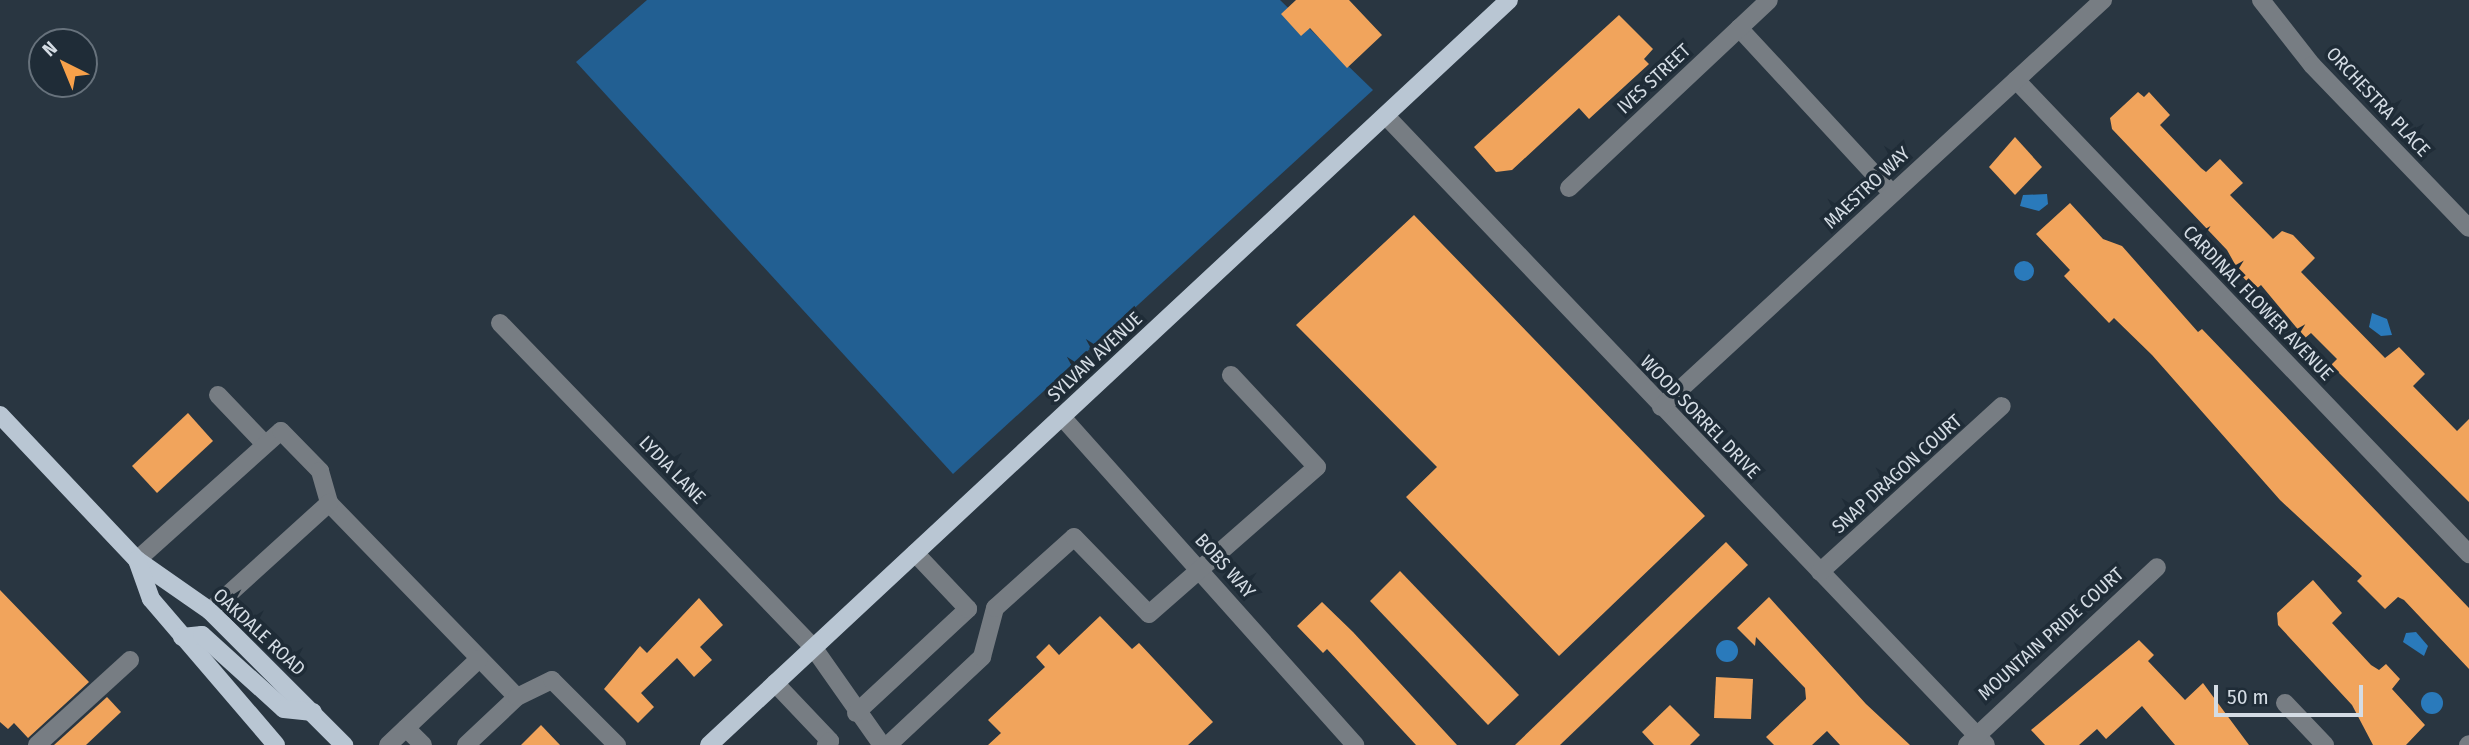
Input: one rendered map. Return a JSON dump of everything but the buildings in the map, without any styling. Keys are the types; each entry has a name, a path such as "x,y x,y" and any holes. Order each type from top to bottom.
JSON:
{"main road":[{"name":"SYLVAN AVENUE","path":"709,745 1386,116 1506,1"},
{"name":"OAKDALE ROAD","path":"0,415 137,560 210,611 344,745"},
{"name":"OAKDALE ROAD","path":"137,560 151,599 276,745"},
{"path":"182,636 202,635 285,709 313,712"}],"street":[{"name":"IVES STREET","path":"1569,188 1769,0"},
{"name":"MAESTRO WAY","path":"1661,407 2103,0"},
{"name":"ORCHESTRA PLACE","path":"2262,0 2312,65 2469,228"},
{"path":"1739,28 1892,193"},
{"name":"CARDINAL FLOWER AVENUE","path":"2016,80 2469,554"},
{"name":"WOOD SORREL DRIVE","path":"1386,116 1821,572 1976,741"},
{"name":"LYDIA LANE","path":"500,323 813,648 856,713 882,745"},
{"path":"888,745 982,657 995,608 1074,537 1149,614 1203,573 1317,467 1231,376"},
{"path":"218,395 262,441"},
{"name":"SNAP DRAGON COURT","path":"1821,572 2002,406"},
{"name":"BOBS WAY","path":"1062,417 1355,745"},
{"path":"137,560 262,441 281,431 320,471 329,503 517,697"},
{"path":"210,611 329,503"},
{"path":"856,713 968,609 915,553"},
{"name":"MOUNTAIN PRIDE COURT","path":"1976,741 2157,567"},
{"path":"388,745 479,659"},
{"path":"37,745 130,660"},
{"path":"466,745 517,697 552,680 560,683 617,745"},
{"path":"775,683 830,744"},
{"path":"2285,702 2325,745"},
{"path":"406,728 423,745"}],"shaded area":[{"path":"647,0 1280,0 1373,90 953,474 576,62"},
{"path":"2047,194 2048,204 2039,211 2020,206 2023,195"},
{"path":"2024,261 2031,264 2034,271 2031,278 2024,281 2017,278 2014,271 2017,264"},
{"path":"2372,313 2387,319 2392,335 2381,336 2369,327"},
{"path":"2416,632 2428,646 2424,656 2403,642 2406,633"},
{"path":"1723,640 1731,640 1738,647 1738,655 1731,662 1723,662 1716,655 1716,647"},
{"path":"2432,692 2440,695 2443,703 2440,711 2432,714 2424,711 2421,703 2424,695"}]}
